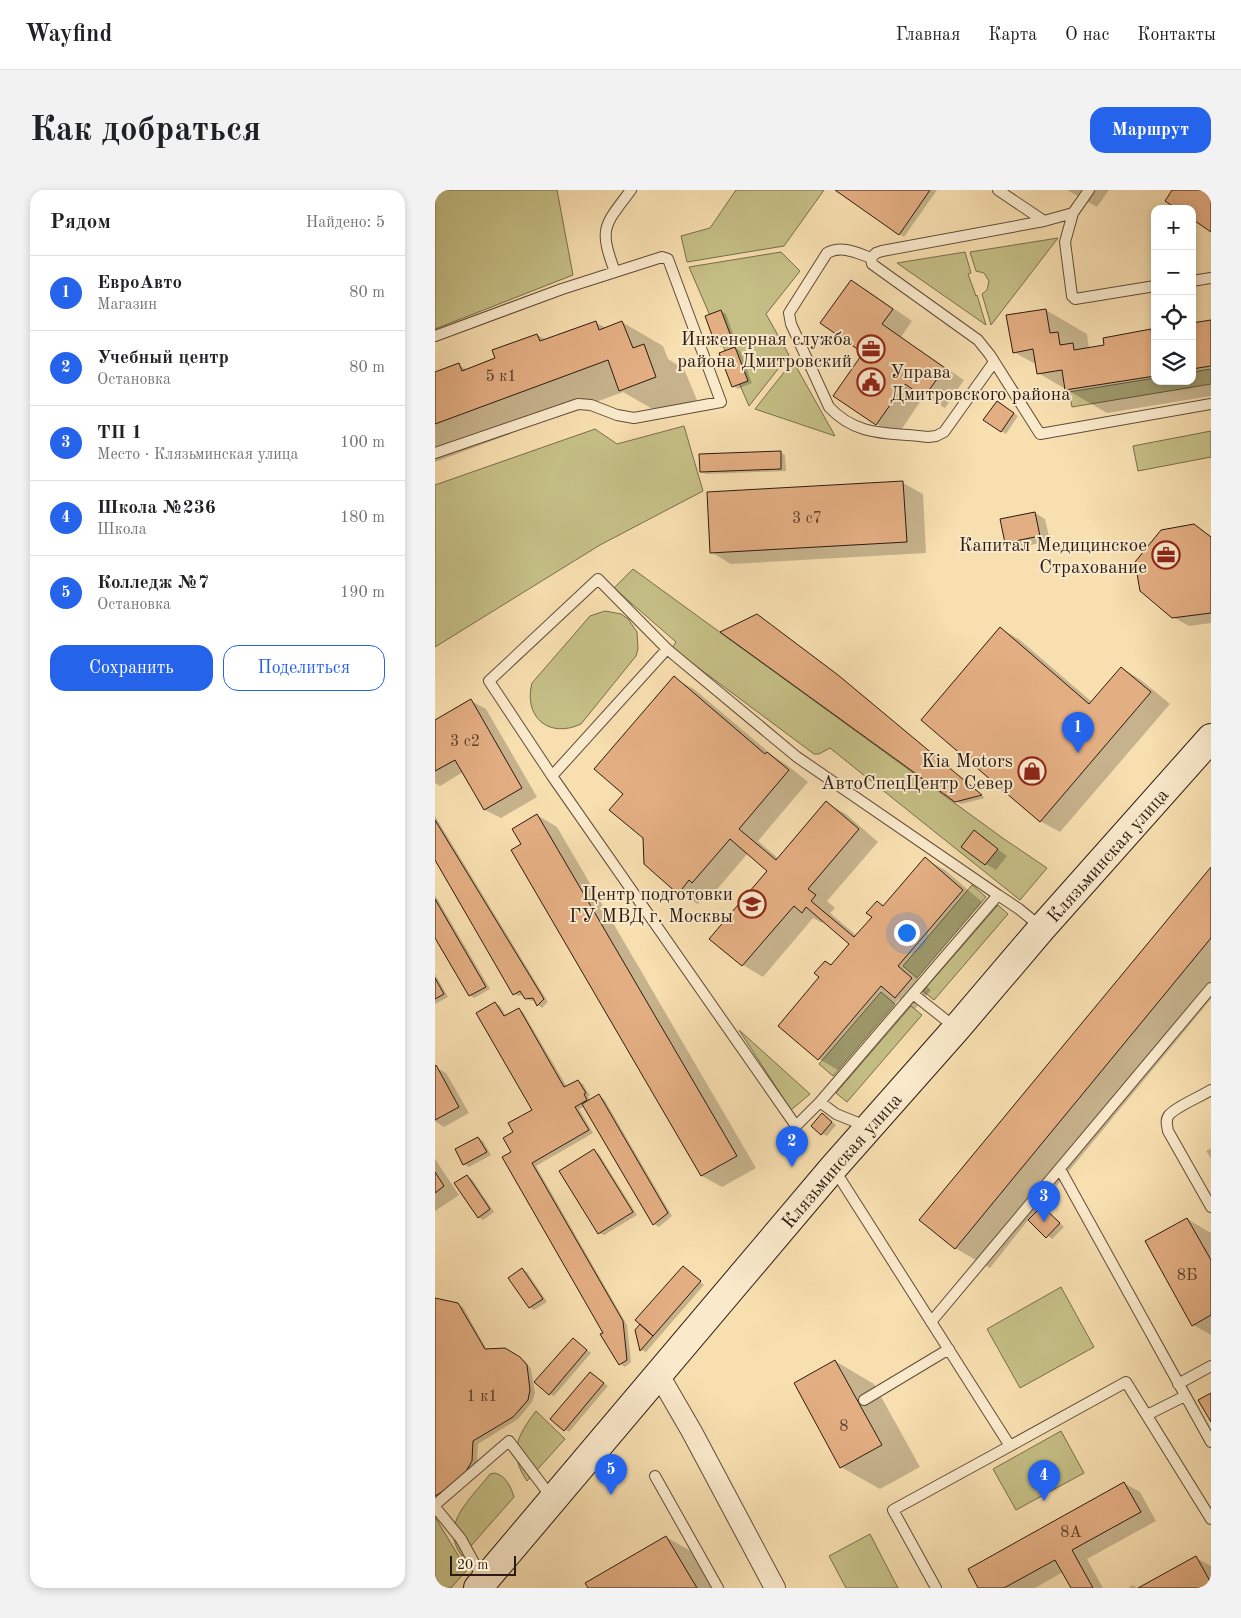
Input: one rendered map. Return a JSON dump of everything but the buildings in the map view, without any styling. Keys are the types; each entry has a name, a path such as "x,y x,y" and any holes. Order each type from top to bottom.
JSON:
{"street":[{"name":"Клязьминская улица","path":"481,1584 833,1168 1211,738"},
{"path":"659,1374 775,1588"}],"lane":[{"path":"615,272 606,247 605,233 611,216 631,190"},
{"path":"999,190 1044,221"},
{"path":"1089,190 1073,213 1065,242 1072,296 1075,299 1151,287"},
{"path":"871,258 876,253 882,251 1044,221 1073,213"},
{"path":"871,258 848,250 833,250 827,253 789,313 791,324 829,408 836,414 867,431 928,438 936,436 944,432 994,362"},
{"path":"435,336 563,289 662,257 668,259 721,402 634,418 617,415 591,405 577,404 435,453"},
{"path":"871,258 872,264 978,340 1040,434 1211,404"},
{"path":"1196,280 1211,278"},
{"path":"998,895 820,1102 796,1126 552,776 489,681 599,580 667,649 797,757 1019,909 1042,928"},
{"path":"552,776 667,649"},
{"path":"931,1322 1211,988"},
{"path":"913,994 956,1029"},
{"path":"1211,1090 1177,1109 1169,1115 1166,1122 1167,1131 1211,1207"},
{"path":"820,1102 836,1114 869,1128"},
{"path":"833,1168 1010,1446"},
{"path":"1059,1169 1211,1442"},
{"path":"864,1400 949,1349"},
{"path":"1178,1384 1211,1366"},
{"path":"936,1588 893,1510 1126,1382 1211,1519"},
{"path":"1147,1415 1185,1396"},
{"path":"481,1584 461,1539 435,1506 509,1441 553,1499"},
{"path":"655,1476 718,1588"}],"shaded area":[{"path":"435,190 557,190 573,275 435,329"},
{"path":"736,190 824,190 784,246 687,262 681,236 710,228"},
{"path":"1058,238 991,325 982,294 987,290 989,281 984,273 976,271 970,252"},
{"path":"781,252 800,271 766,314 789,355 749,406 689,267"},
{"path":"965,252 971,273 968,274 986,325 897,263"},
{"path":"793,361 835,436 755,409"},
{"path":"1211,369 1211,384 1072,407 1069,392 1151,379 1151,385 1196,385 1196,371"},
{"path":"684,426 703,491 600,545 435,647 435,485 595,429 617,444"},
{"path":"1211,431 1211,457 1138,471 1133,446"},
{"path":"633,569 1004,839 1047,868 1020,900 830,748 819,754 814,754 672,648 676,642 614,588"},
{"path":"605,611 621,614 628,619 637,632 638,649 636,656 581,724 559,729 549,727 535,715 531,706 532,683 590,616"},
{"path":"972,885 986,897 917,978 903,966"},
{"path":"998,905 1008,914 934,1000 923,991"},
{"path":"881,992 895,1004 833,1076 819,1064"},
{"path":"911,1006 922,1015 847,1102 836,1093"},
{"path":"739,1030 810,1094 791,1110"},
{"path":"1061,1287 1094,1347 1020,1388 987,1329"},
{"path":"536,1411 565,1439 527,1481 518,1462 517,1445 524,1429"},
{"path":"1061,1431 1084,1473 1016,1510 993,1469"},
{"path":"495,1473 505,1479 514,1497 462,1556 456,1545 455,1523 466,1503 490,1474"},
{"path":"435,1517 467,1570 451,1588 435,1588"},
{"path":"870,1534 898,1588 846,1588 829,1556"}],"place":[{"name":"Инженерная служба района Дмитровский","path":"871,349"},
{"name":"Управа Дмитровского района","path":"871,382"},
{"name":"Капитал Медицинское Страхование","path":"1166,555"},
{"name":"ЕвроАвто","path":"1078,753"},
{"name":"Kia Motors АвтоСпецЦентр Север","path":"1032,771"},
{"name":"Центр подготовки ГУ МВД г. Москвы","path":"752,904"},
{"name":"Учебный центр","path":"792,1167"},
{"name":"ТП 1","path":"1044,1222"},
{"name":"Колледж №7","path":"611,1495"},
{"name":"Школа №236","path":"1044,1501"}]}
